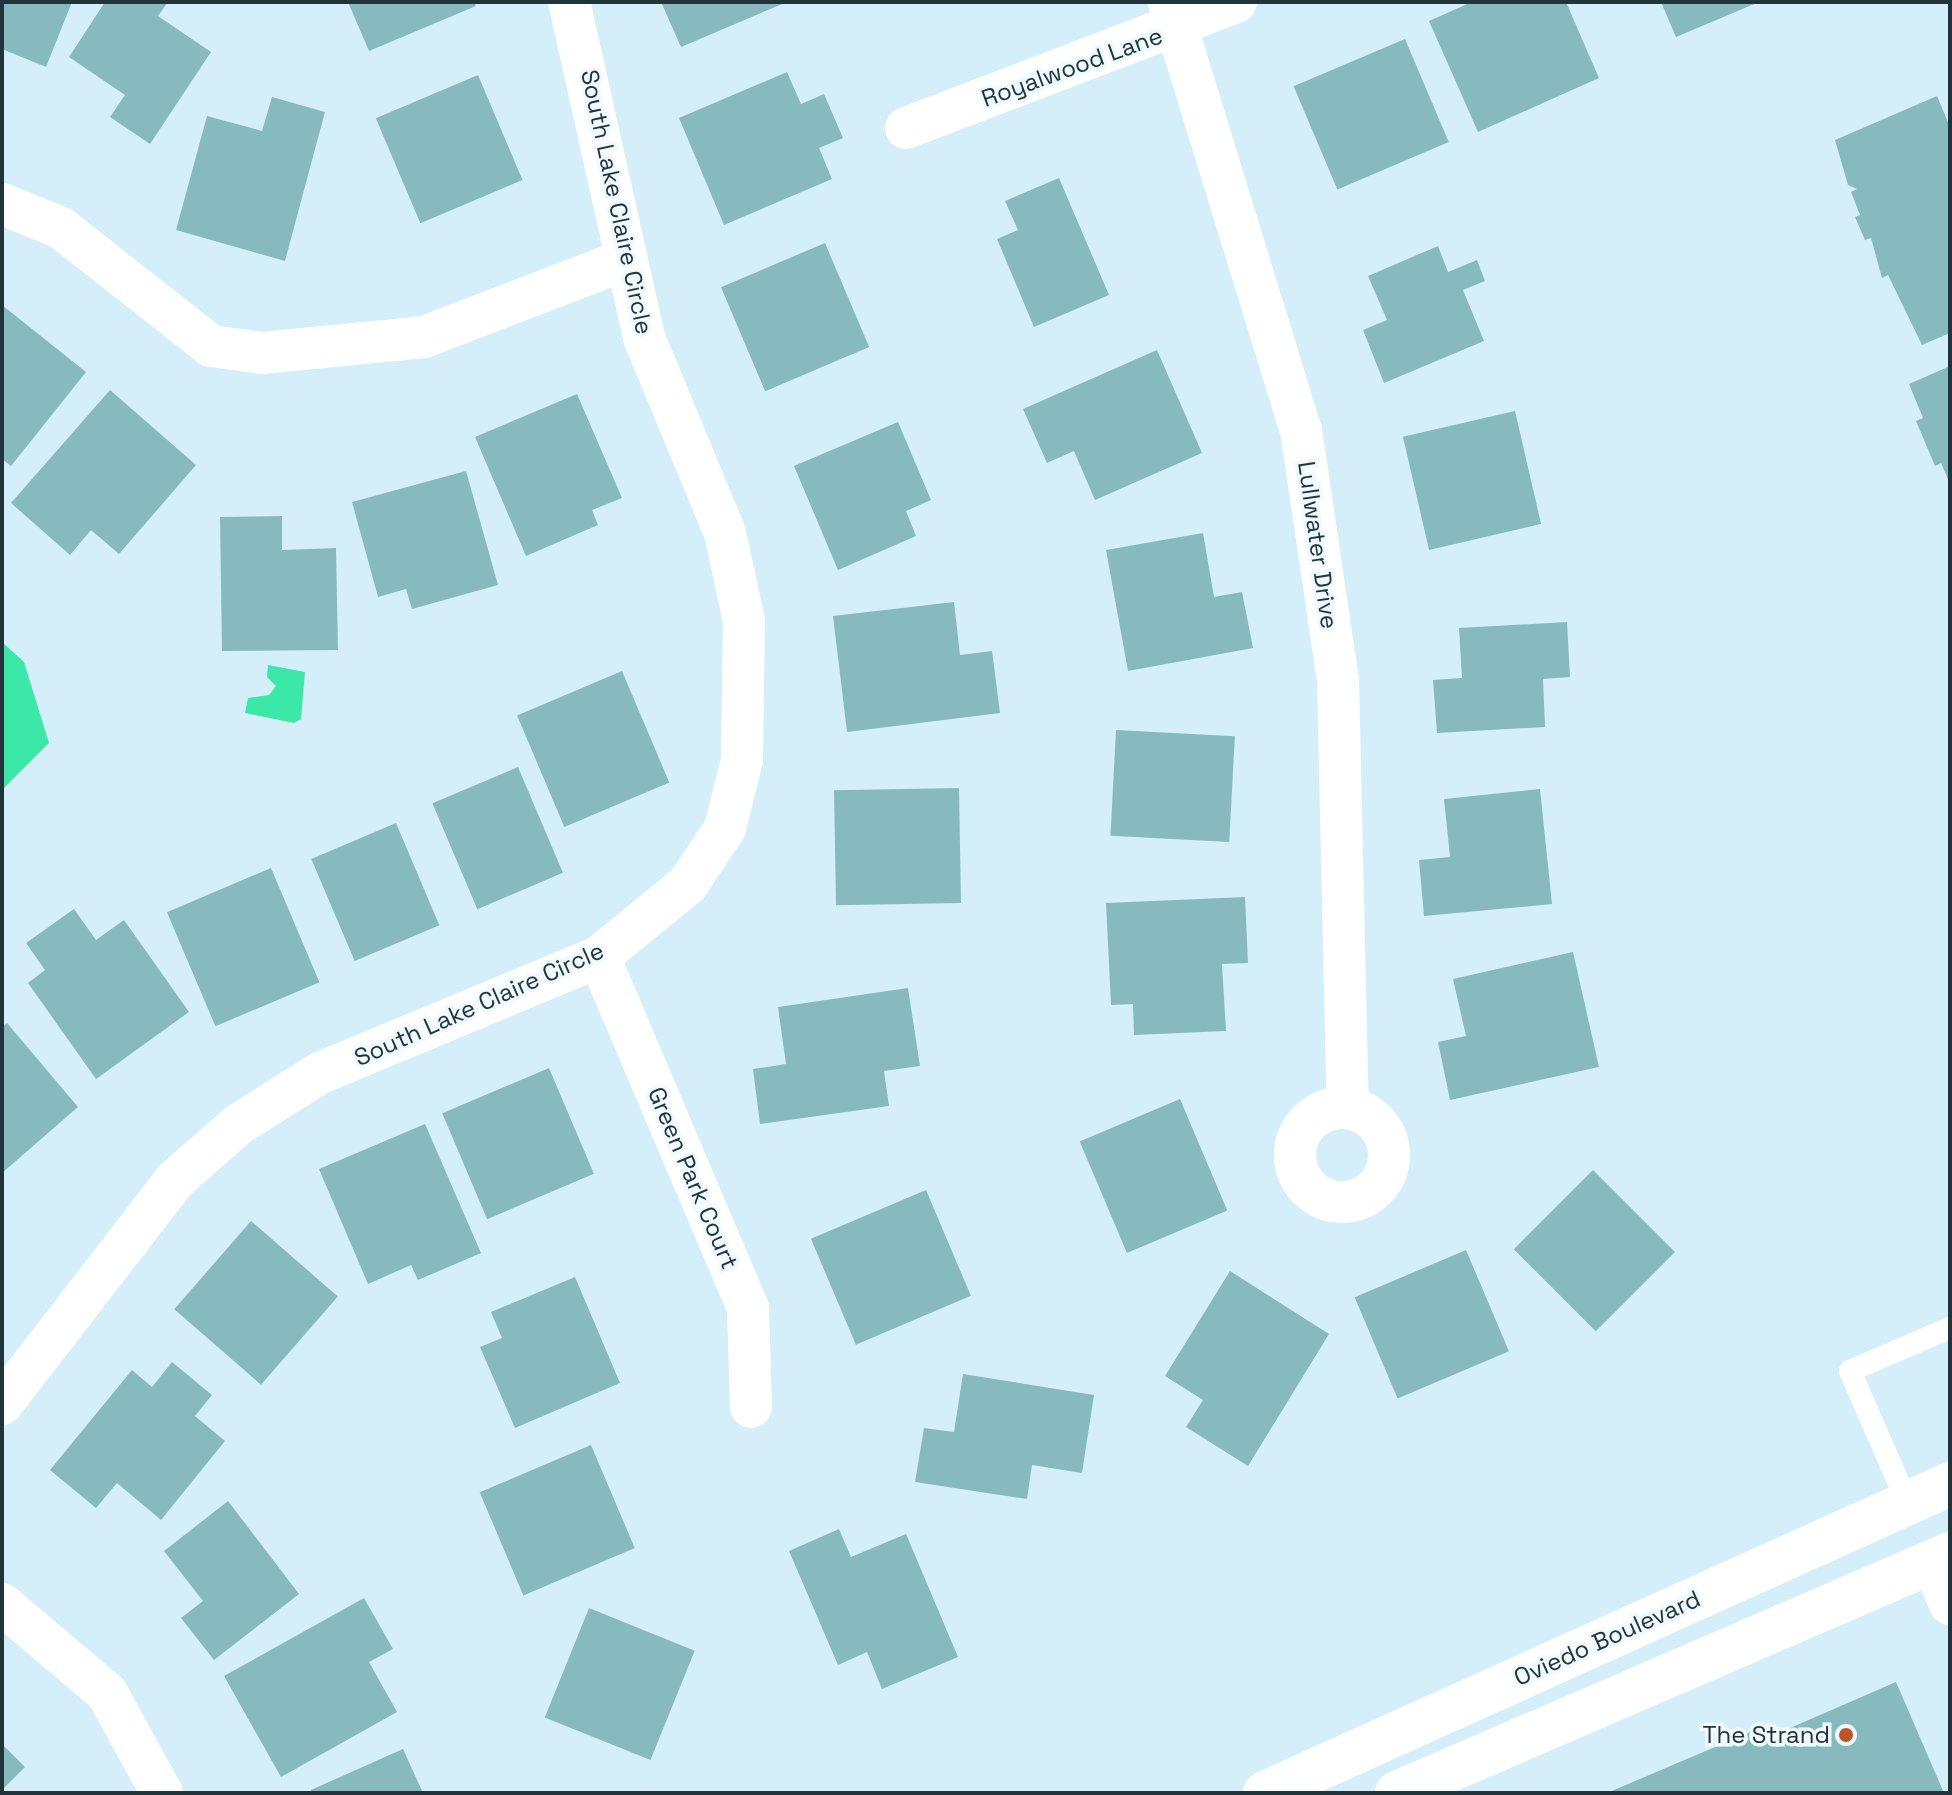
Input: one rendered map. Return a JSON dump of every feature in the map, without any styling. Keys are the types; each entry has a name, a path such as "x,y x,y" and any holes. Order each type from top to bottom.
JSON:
{"street":[{"name":"South Lake Claire Circle","path":"2,1404 175,1180 239,1124 320,1073 599,957 688,884 725,828 742,760 746,704 744,621 725,533 644,337 569,2"},
{"name":"Royalwood Lane","path":"906,128 1174,14 1236,2"},
{"name":"Lullwater Drive","path":"1174,14 1301,430 1338,680 1348,1108"},
{"path":"2,204 61,228 211,346 262,353 424,337 625,260"},
{"name":"Green Park Court","path":"599,957 748,1308 751,1407"},
{"name":"Oviedo Boulevard","path":"1265,1793 1950,1484"},
{"path":"1907,1502 1941,1558 1950,1604"},
{"path":"1397,1793 1941,1558"},
{"path":"2,1604 107,1693 162,1793"}],"lane":[{"path":"1907,1502 1850,1371 1950,1328"}],"shaded area":[{"path":"2,642 24,662 49,743 2,790"},
{"path":"268,665 305,672 301,719 294,723 245,713 248,698 269,695 276,686 267,677"}],"building":[{"path":"2,2 72,2 46,67 2,49"},
{"path":"105,2 168,2 158,16 211,52 150,144 110,117 125,95 69,57"},
{"path":"348,2 474,2 476,6 369,51"},
{"path":"661,2 787,2 681,47"},
{"path":"1472,2 1566,2 1599,78 1478,132 1429,21"},
{"path":"1661,2 1759,2 1676,37"},
{"path":"1405,39 1449,142 1337,189 1294,86"},
{"path":"787,72 801,104 824,94 843,138 819,148 832,179 724,225 679,118"},
{"path":"478,75 523,180 420,223 376,118"},
{"path":"1937,96 1950,127 1950,333 1922,345 1888,275 1882,278 1871,238 1865,240 1855,217 1860,215 1851,192 1857,189 1848,185 1835,140"},
{"path":"272,97 325,112 285,261 176,230 207,116 262,131"},
{"path":"1059,178 1109,295 1034,327 997,239 1018,230 1005,201"},
{"path":"825,243 869,347 765,391 721,287"},
{"path":"1438,246 1448,272 1477,260 1485,281 1463,290 1484,341 1384,383 1363,330 1387,320 1368,276"},
{"path":"2,305 86,372 11,466 2,459"},
{"path":"1157,350 1202,453 1095,500 1074,451 1047,463 1023,409"},
{"path":"1950,366 1950,484 1941,463 1935,466 1916,421 1923,418 1909,384"},
{"path":"110,390 196,465 119,554 91,530 70,555 11,503"},
{"path":"577,394 622,498 592,510 598,525 526,556 475,437"},
{"path":"1515,411 1541,524 1429,550 1403,437"},
{"path":"898,422 931,500 906,511 916,536 838,570 794,466"},
{"path":"466,471 498,585 412,609 406,589 378,597 352,502"},
{"path":"282,516 282,550 336,548 338,650 222,651 220,517"},
{"path":"1203,533 1214,597 1242,592 1253,648 1128,671 1106,550"},
{"path":"954,602 960,655 992,651 1000,713 847,732 833,616"},
{"path":"1567,622 1570,677 1543,679 1545,727 1437,733 1433,680 1462,678 1459,628"},
{"path":"622,671 669,782 564,827 517,716"},
{"path":"1116,730 1235,736 1229,842 1110,836"},
{"path":"518,767 563,873 477,909 432,803"},
{"path":"959,788 961,903 836,905 834,790"},
{"path":"1540,789 1552,904 1424,916 1419,860 1450,857 1444,799"},
{"path":"396,823 439,925 355,961 311,859"},
{"path":"271,868 319,982 215,1026 167,912"},
{"path":"1245,897 1248,963 1222,964 1226,1031 1134,1035 1133,1004 1111,1005 1106,903"},
{"path":"74,909 96,940 124,920 189,1012 96,1079 28,983 45,970 26,943"},
{"path":"1573,952 1599,1067 1450,1100 1438,1042 1466,1036 1453,979"},
{"path":"908,988 920,1066 884,1071 889,1106 760,1124 753,1069 786,1064 778,1007"},
{"path":"7,1023 78,1107 2,1173 2,1027"},
{"path":"549,1068 594,1174 487,1219 442,1113"},
{"path":"1180,1099 1227,1210 1127,1253 1080,1142"},
{"path":"425,1124 481,1253 418,1280 411,1265 368,1284 319,1169"},
{"path":"1593,1170 1675,1252 1596,1331 1514,1249"},
{"path":"926,1190 971,1296 856,1345 811,1239"},
{"path":"251,1221 338,1296 261,1385 174,1309"},
{"path":"1466,1250 1509,1351 1398,1399 1355,1297"},
{"path":"1230,1271 1329,1334 1248,1466 1186,1427 1203,1400 1165,1376"},
{"path":"575,1277 620,1383 515,1428 480,1347 502,1338 491,1312"},
{"path":"172,1362 212,1395 195,1416 225,1441 161,1520 117,1483 96,1508 50,1470 132,1370 152,1387"},
{"path":"963,1374 1094,1395 1082,1473 1032,1465 1027,1499 915,1482 924,1428 954,1432"},
{"path":"591,1445 635,1548 523,1595 480,1492"},
{"path":"228,1501 299,1594 214,1660 181,1618 203,1601 164,1551"},
{"path":"839,1529 851,1557 906,1534 958,1657 882,1689 867,1652 838,1665 789,1551"},
{"path":"364,1598 393,1649 369,1662 397,1712 281,1777 224,1676"},
{"path":"589,1608 695,1651 650,1760 545,1717"},
{"name":"The Strand","path":"1896,1682 1944,1793 1607,1793 1755,1730 1760,1741"},
{"path":"2,1744 25,1767 2,1790"},
{"path":"403,1749 423,1793 312,1793 311,1790"}],"place":[{"name":"The Strand","path":"1846,1735"}]}
